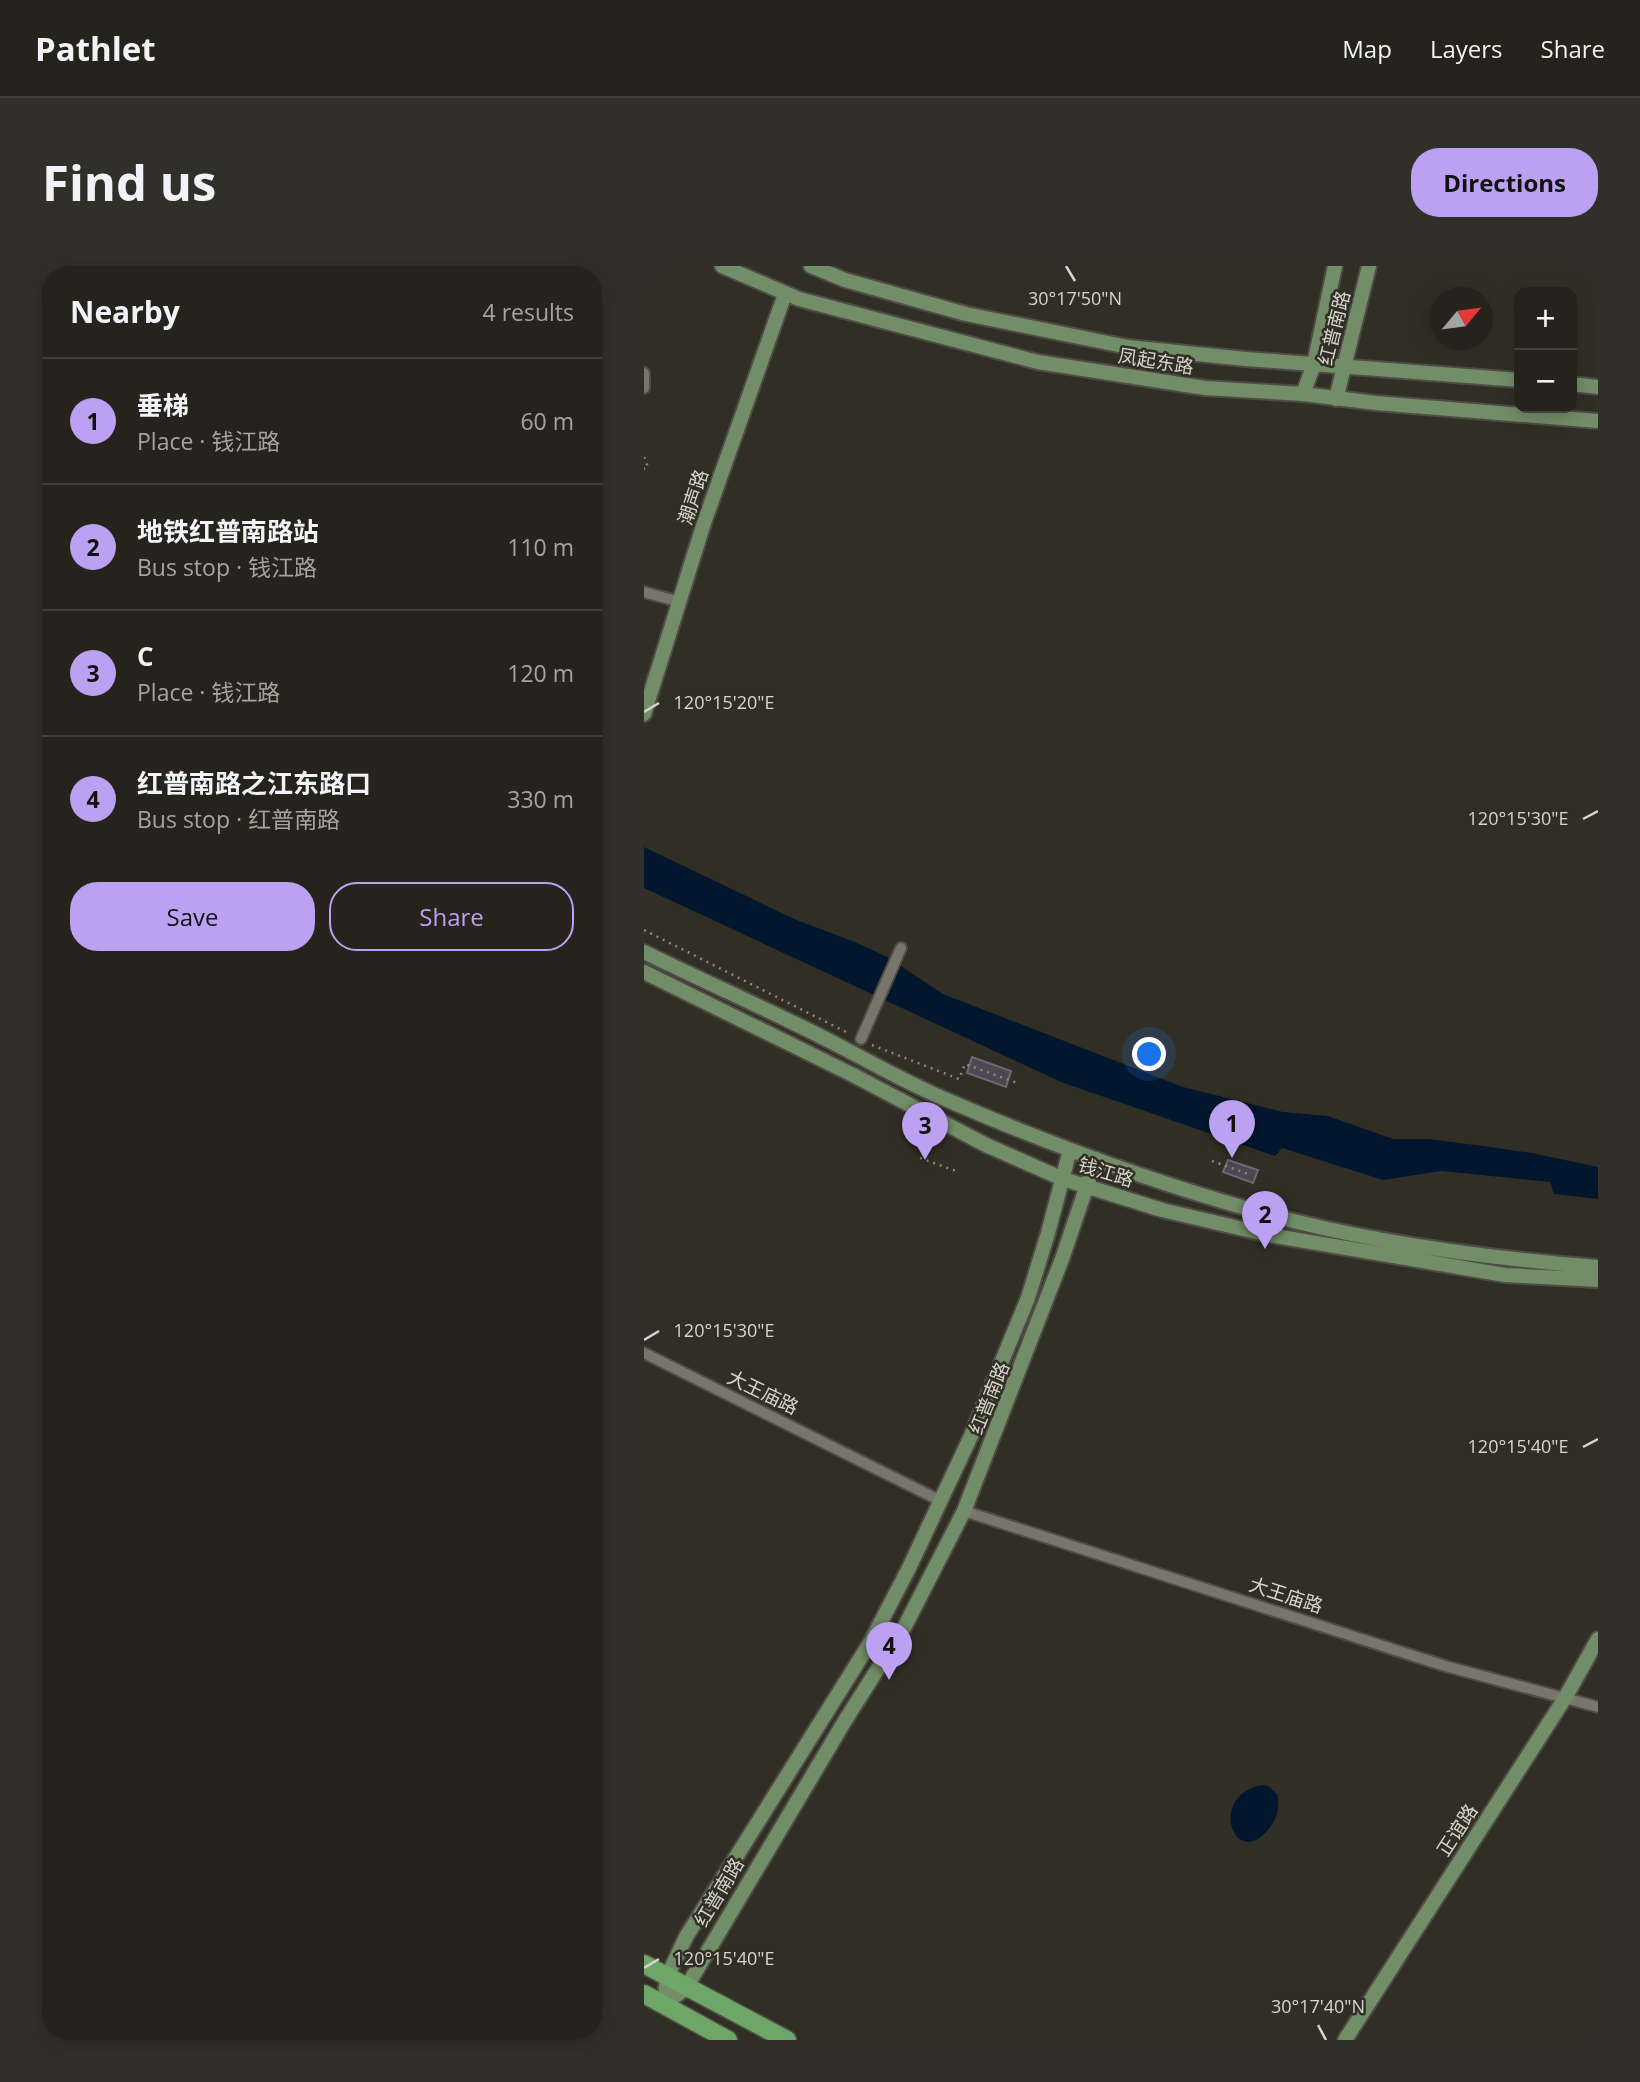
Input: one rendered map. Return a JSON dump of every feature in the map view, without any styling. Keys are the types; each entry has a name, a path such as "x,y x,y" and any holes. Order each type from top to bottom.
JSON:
{"main road":[{"name":"凤起东路","path":"722,266 799,299 1038,362 1205,388 1303,394 1598,421"},
{"name":"凤起东路","path":"811,266 965,314 1128,347 1514,380"},
{"name":"红普南路","path":"1303,394 1314,364 1335,266"},
{"name":"红普南路","path":"1336,399 1369,266"},
{"name":"潮声路","path":"644,714 704,523 785,294"},
{"path":"1577,385 1598,387"},
{"name":"钱江路","path":"644,952 952,1103 1096,1159 1263,1213 1323,1228 1442,1250 1523,1261 1598,1267"},
{"name":"钱江路","path":"644,972 853,1075 986,1145 1063,1179 1162,1210 1269,1236 1505,1275 1598,1280"},
{"name":"红普南路","path":"664,2005 667,1977 687,1937 870,1643 941,1501 1028,1298 1070,1150"},
{"name":"红普南路","path":"664,2005 686,1988 839,1731 905,1626 964,1511 1033,1337 1096,1159"},
{"name":"正谊路","path":"1345,2040 1565,1698 1598,1639"},
{"path":"644,1964 787,2040"},
{"path":"644,1994 728,2040"}],"street":[{"path":"644,373 644,388"},
{"path":"644,593 680,602"},
{"path":"861,1039 901,948"},
{"name":"大王庙路","path":"644,1353 941,1501"},
{"name":"大王庙路","path":"964,1511 1445,1666 1598,1707"}],"path":[{"path":"644,457 648,467 644,469"},
{"path":"644,930 884,1051 959,1079 965,1064 1020,1084"},
{"path":"919,1158 959,1172"},
{"path":"1212,1161 1251,1175"}],"water":[{"path":"644,847 794,919 887,957 943,994 1183,1087 1283,1112 1328,1116 1393,1139 1428,1139 1483,1146 1598,1167 1598,1199 1554,1194 1550,1182 1441,1171 1383,1180 1282,1148 1275,1156 1061,1082 644,888"},
{"path":"1262,1785 1268,1786 1277,1794 1277,1815 1271,1826 1258,1839 1247,1842 1238,1837 1232,1828 1234,1803 1245,1792"}],"building":[{"path":"972,1057 1011,1071 1006,1087 967,1073"},
{"path":"1228,1160 1258,1170 1253,1183 1223,1172"}],"place":[{"name":"垂梯","path":"1232,1158"},
{"name":"C","path":"925,1160"},
{"name":"地铁红普南路站","path":"1265,1249"},
{"name":"红普南路之江东路口","path":"889,1680"}]}
